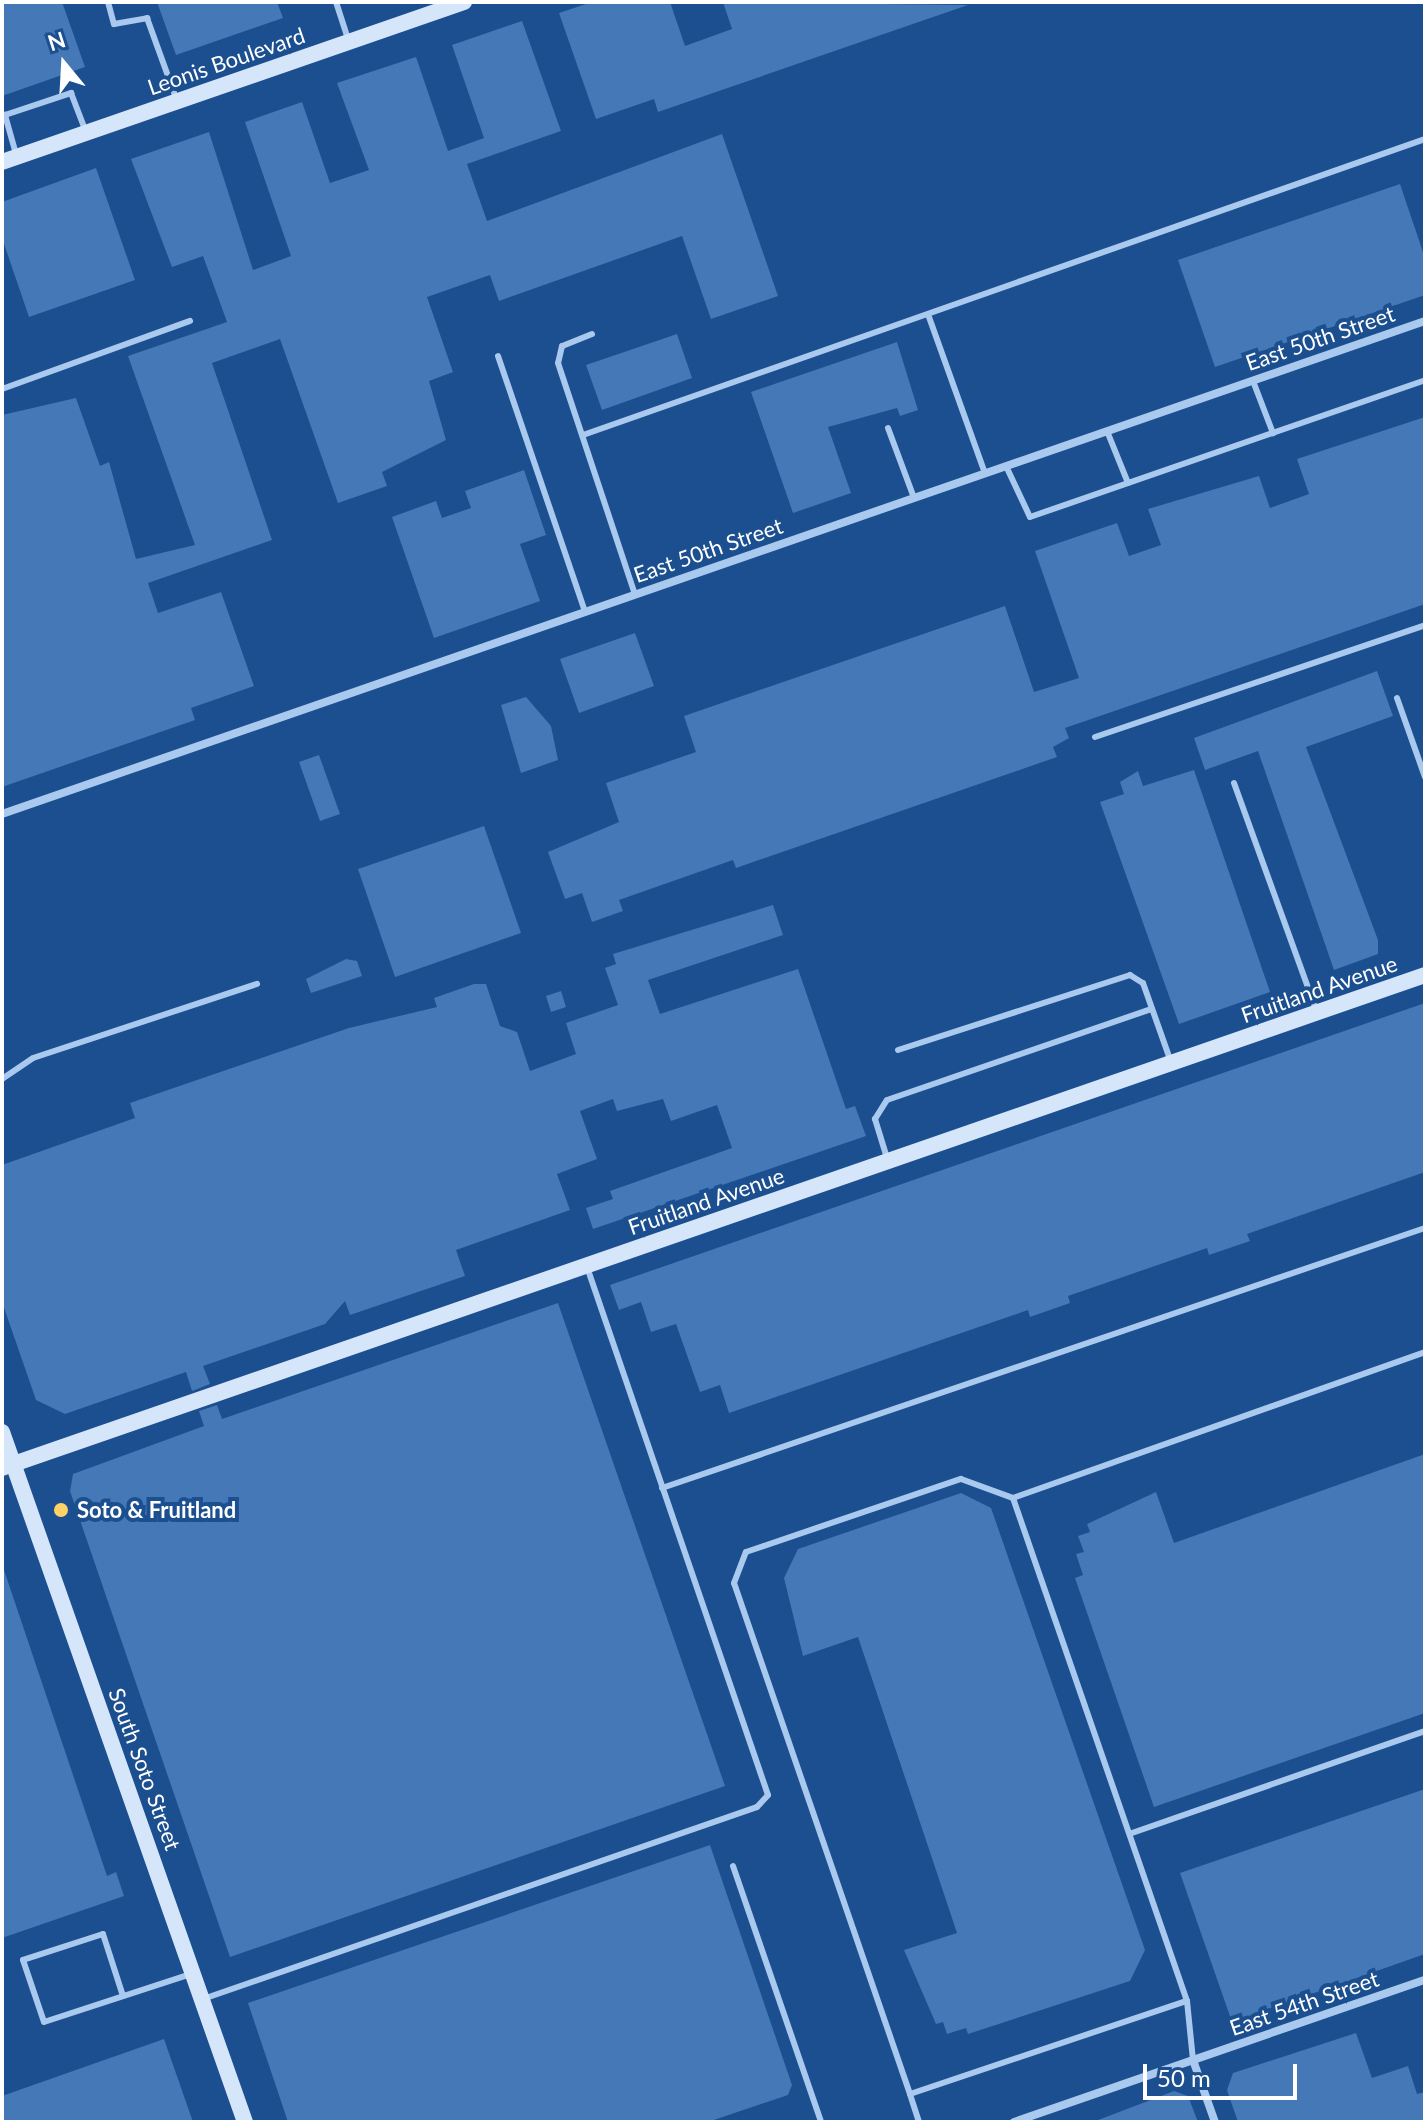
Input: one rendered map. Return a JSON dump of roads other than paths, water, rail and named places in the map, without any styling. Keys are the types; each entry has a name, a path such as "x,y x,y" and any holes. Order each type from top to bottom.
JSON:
{"street":[{"name":"Leonis Boulevard","path":"10,160 464,2"},
{"name":"East 50th Street","path":"2,814 1425,321"},
{"name":"Fruitland Avenue","path":"8,1466 1425,975"},
{"name":"South Soto Street","path":"2,1432 8,1466 194,1973 245,2122"},
{"name":"East 54th Street","path":"1014,2122 1425,1980"},
{"path":"1193,2060 1215,2122"}],"lane":[{"path":"108,2 114,24 147,18 177,102"},
{"path":"336,2 349,42"},
{"path":"10,160 5,115 18,110 71,93 86,133"},
{"path":"583,435 929,317 1425,139"},
{"path":"929,317 985,473"},
{"path":"2,389 190,321"},
{"path":"592,334 558,354 635,594"},
{"path":"498,356 585,612"},
{"path":"1006,466 1030,517 1425,380"},
{"path":"1253,381 1273,433"},
{"path":"888,428 914,498"},
{"path":"1107,431 1128,483"},
{"path":"1095,737 1425,625"},
{"path":"1397,698 1425,777"},
{"path":"1234,783 1318,1012"},
{"path":"898,1050 1115,975 1143,983 1171,1063"},
{"path":"2,1079 33,1058 257,984"},
{"path":"888,1161 875,1119 887,1100 1152,1009"},
{"path":"662,1488 1425,1228"},
{"path":"203,1999 757,1807 768,1795 586,1266"},
{"path":"919,2122 734,1583 746,1552 961,1479 1013,1498 1425,1352"},
{"path":"1013,1498 1132,1833 1187,2001 1193,2060"},
{"path":"1132,1833 1425,1731"},
{"path":"733,1866 821,2122"},
{"path":"123,1996 103,1934 23,1960 44,2022 194,1973"},
{"path":"910,2094 1187,2001"}],"place":[{"name":"Soto & Fruitland","path":"61,1510"}]}
